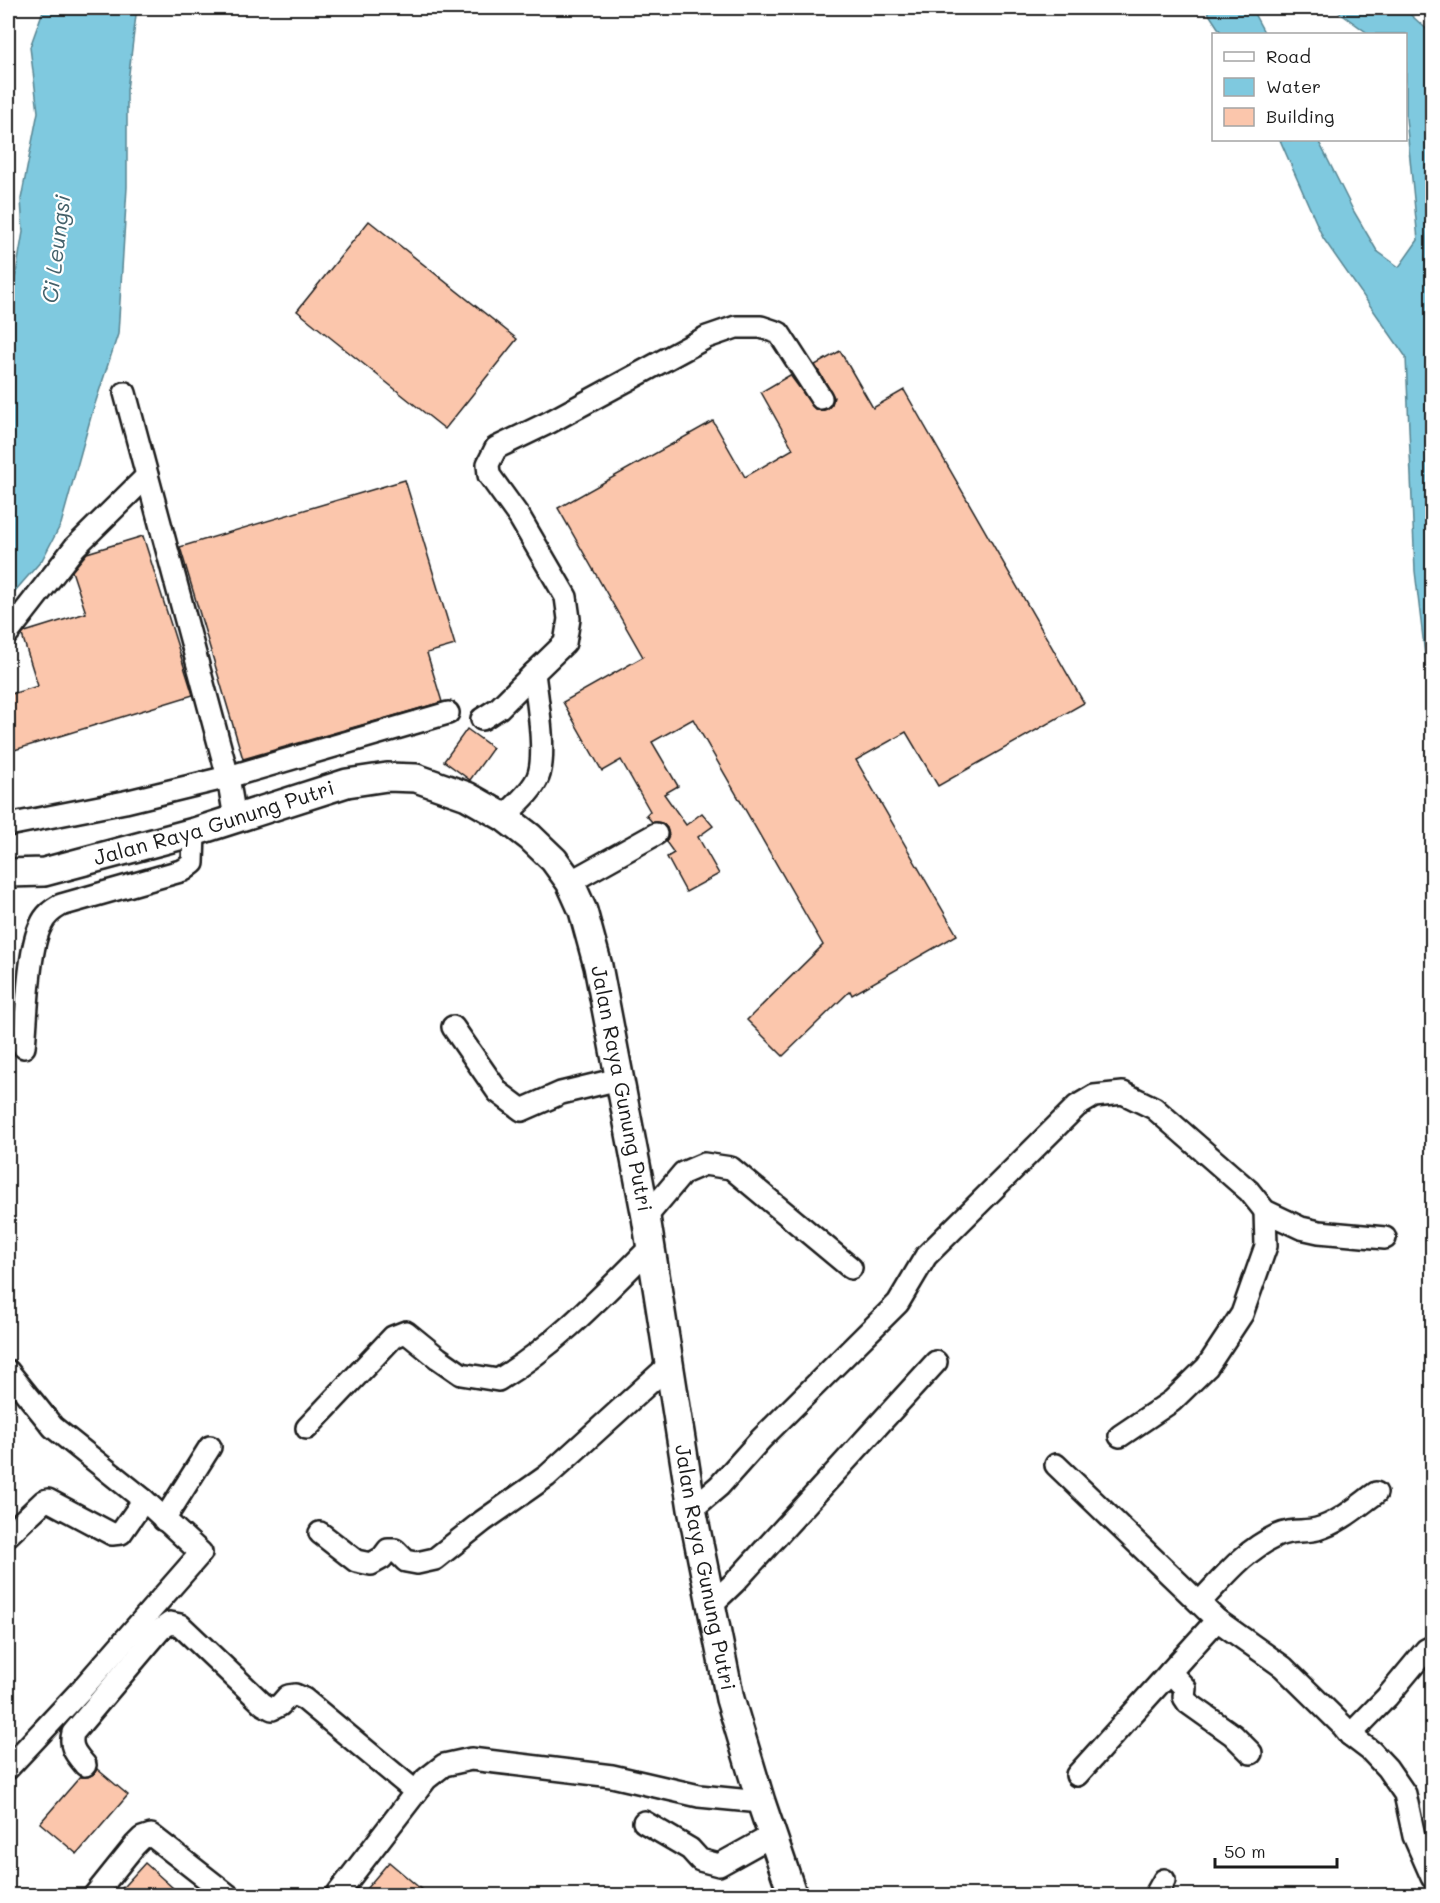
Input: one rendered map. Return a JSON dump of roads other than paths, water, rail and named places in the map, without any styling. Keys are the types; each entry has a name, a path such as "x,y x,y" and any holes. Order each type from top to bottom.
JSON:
{"main road":[{"name":"Jalan Raya Gunung Putri","path":"8,873 44,872 194,832 347,783 387,777 416,778 467,796 504,817 554,860 570,882 583,911 598,966 646,1217 668,1366 730,1699 761,1802 794,1896"}],"street":[{"path":"482,719 499,708 565,643 569,619 566,597 520,518 489,475 488,464 496,448 550,422 707,337 736,327 760,327 779,333 821,398"},
{"path":"124,393 228,777 235,818"},
{"path":"8,633 75,547 147,476"},
{"path":"504,817 527,793 538,777 542,756 534,673"},
{"path":"8,825 124,802 228,777 448,713"},
{"path":"24,1047 33,960 39,928 45,918 61,905 184,870 193,863 194,832"},
{"path":"570,882 656,834"},
{"path":"453,1027 498,1092 522,1110 561,1093 619,1079"},
{"path":"693,1509 719,1486 761,1439 898,1303 926,1256 1077,1106 1094,1096 1124,1093 1154,1108 1249,1191 1265,1211 1301,1228 1319,1232 1385,1238"},
{"path":"646,1217 683,1173 704,1164 731,1168 851,1268"},
{"path":"1120,1436 1172,1401 1207,1367 1242,1314 1266,1246 1265,1211"},
{"path":"307,1428 393,1337 400,1333 406,1332 461,1374 498,1380 518,1368 595,1303 650,1248"},
{"path":"711,1605 735,1582 936,1362"},
{"path":"320,1533 356,1561 364,1563 371,1564 382,1558 388,1550 395,1550 406,1561 417,1563 435,1559 483,1521 547,1476 668,1366"},
{"path":"8,1371 53,1427 144,1500 201,1553 118,1649 8,1768"},
{"path":"164,1520 210,1448"},
{"path":"1056,1465 1217,1620 1283,1667 1350,1735 1379,1760 1405,1794 1414,1836 1432,1877"},
{"path":"1200,1602 1241,1557 1260,1544 1290,1530 1316,1529 1344,1516 1376,1493"},
{"path":"8,1535 44,1501 48,1500 112,1534 122,1533 144,1500"},
{"path":"1077,1775 1217,1620"},
{"path":"85,1765 70,1741 73,1733 160,1630 170,1623 180,1625 263,1704 272,1709 280,1705 288,1696 295,1695 304,1699 416,1792"},
{"path":"1350,1735 1387,1697 1426,1650 1432,1647"},
{"path":"1170,1672 1185,1688 1184,1697 1188,1703 1233,1735 1251,1753"},
{"path":"336,1896 426,1779 444,1765 471,1759 612,1776 699,1796 761,1802"},
{"path":"644,1822 690,1849 700,1860 720,1865 773,1835"},
{"path":"94,1896 141,1838 151,1835 229,1896"}],"water":[{"name":"Ci Leungsi","path":"44,8 141,8 136,15 127,90 127,187 118,334 92,413 61,524 42,560 8,599 8,320 23,232 21,199 38,112 30,47"},
{"path":"1205,8 1251,8 1264,33 1221,33"},
{"path":"1333,8 1403,8 1432,34 1432,714 1415,571 1406,357 1323,238 1280,141 1318,141 1353,210 1377,251 1399,267 1418,240 1407,128 1407,33 1368,33"}]}
